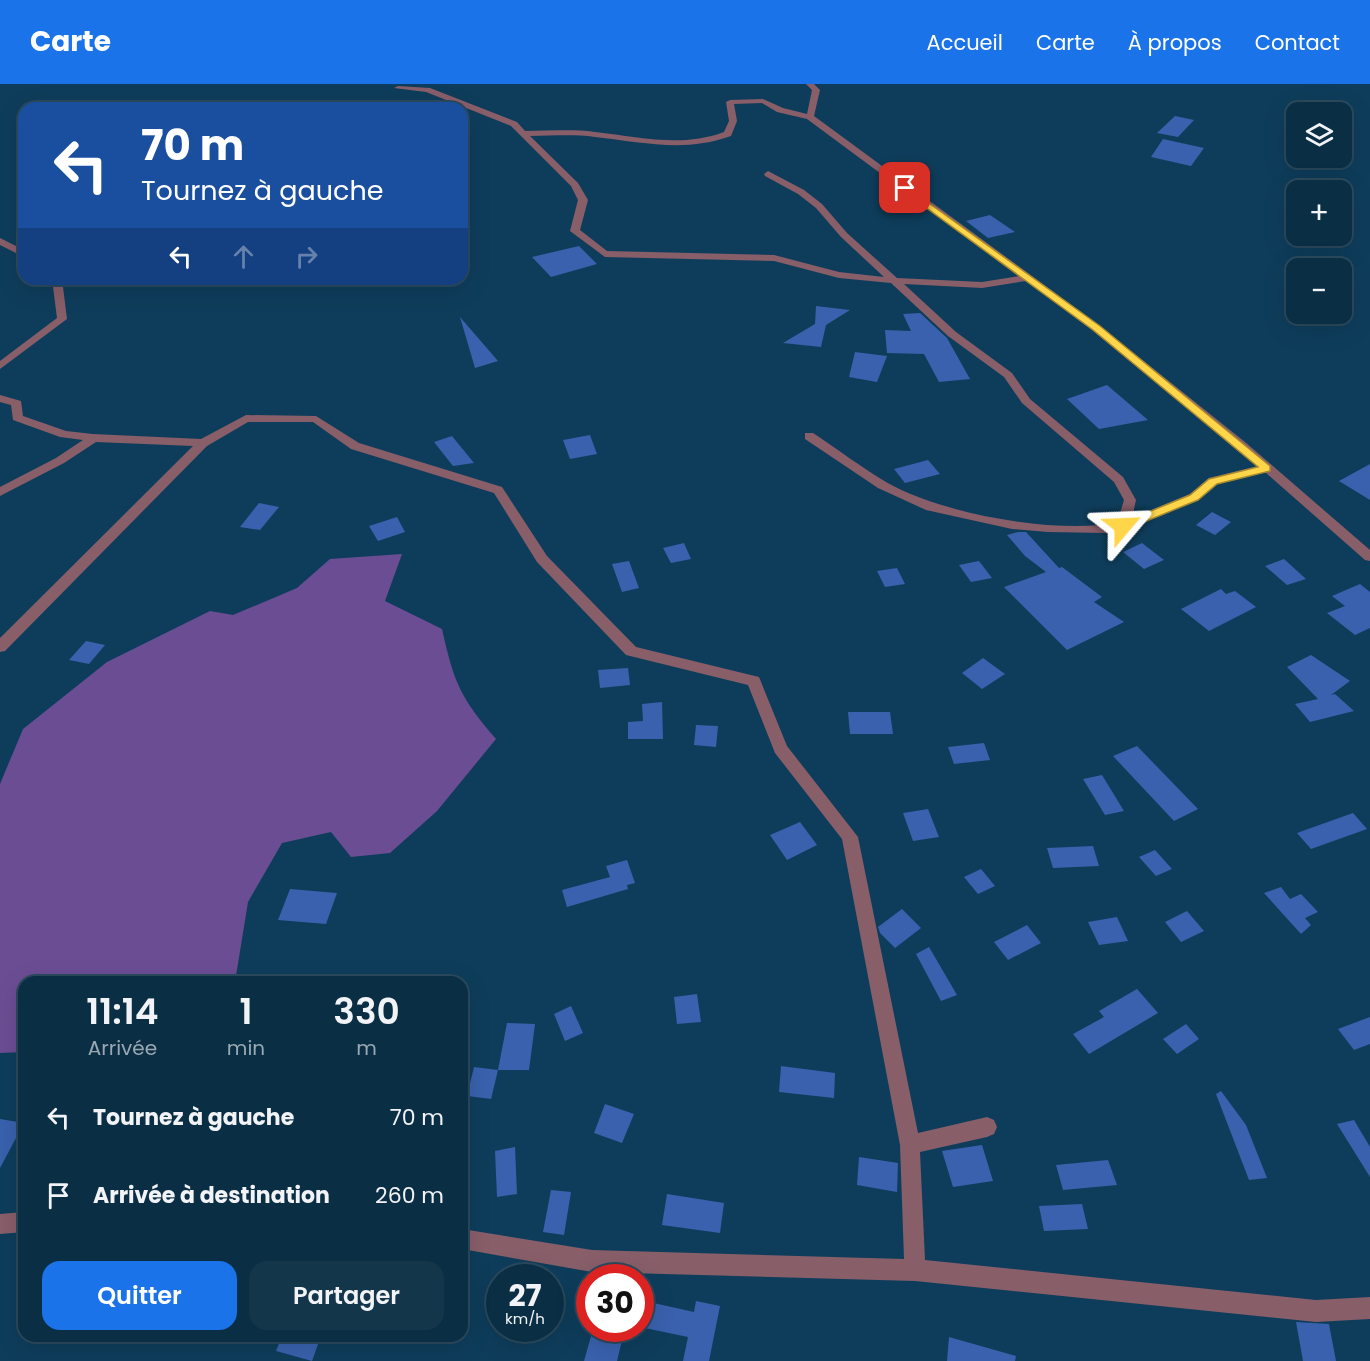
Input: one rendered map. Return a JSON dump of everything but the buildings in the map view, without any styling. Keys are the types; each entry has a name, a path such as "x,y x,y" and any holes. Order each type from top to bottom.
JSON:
{"street":[{"path":"810,84 816,90 810,117"},
{"path":"398,88 427,90 461,102"},
{"path":"523,134 592,134 656,144 711,142 728,134 733,121 730,102 763,101 780,110 810,117 1026,278 1046,290 1140,363 1370,557"},
{"path":"468,105 483,110 494,118 514,124 575,185 584,201 575,231 605,254 774,258 839,275 896,281 982,285 1026,278"},
{"path":"768,174 801,192 819,206 844,234 952,334 1008,375 1026,401 1119,480 1130,500 1123,526"},
{"path":"0,241 18,251"},
{"path":"0,366 62,319 58,285"},
{"path":"0,398 17,403 18,418 64,434 93,438 203,443"},
{"path":"0,647 203,443 246,418 316,419 355,446 498,490 542,559 631,651 754,681 780,749 850,837 910,1145 915,1270"},
{"path":"809,436 853,463 882,485 930,507 1012,525 1081,530 1123,526 1194,497 1213,481 1266,468"},
{"path":"0,492 55,461 75,453 93,438"},
{"path":"910,1145 987,1127"},
{"path":"0,1224 18,1222"},
{"path":"468,1240 592,1261 915,1270 1316,1311 1370,1308"}],"shaded area":[{"path":"402,554 385,601 442,629 450,663 460,688 474,712 496,739 437,811 390,853 351,857 331,832 282,843 248,902 236,976 18,976 18,1052 0,1053 0,784 23,729 107,662 210,611 233,615 297,588 330,559"}],"route":[{"path":"905,188 1096,328 1266,468 1213,481 1194,497 1123,526"}]}
